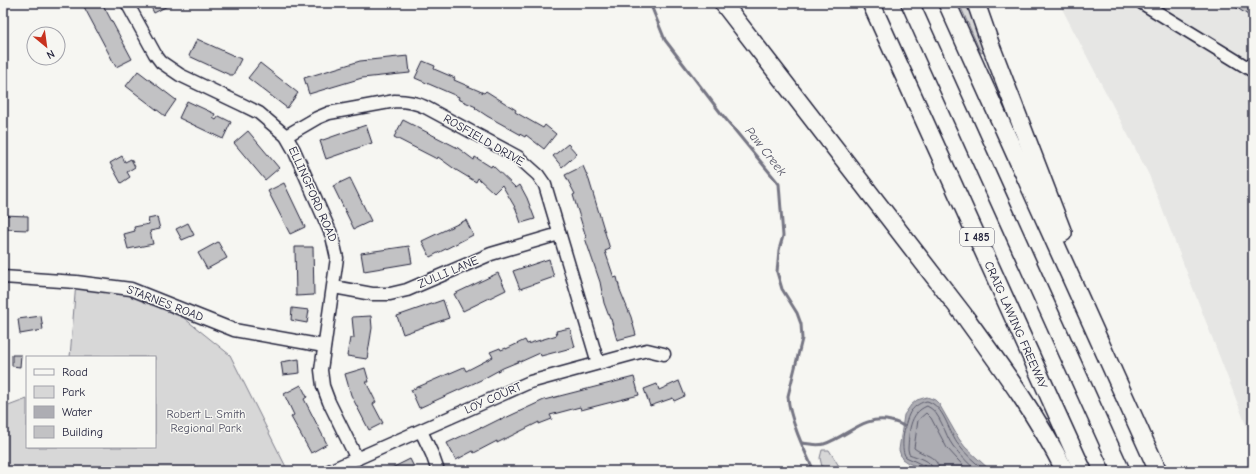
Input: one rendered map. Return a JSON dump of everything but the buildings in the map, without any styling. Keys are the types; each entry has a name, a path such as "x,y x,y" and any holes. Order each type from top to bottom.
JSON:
{"highway":[{"path":"723,3 996,359 1033,413 1065,471"},
{"path":"864,3 922,116"},
{"name":"CRAIG LAWING FREEWAY","path":"871,3 1083,471"},
{"name":"I 485","path":"910,3 1121,471"},
{"path":"947,3 1158,471"},
{"path":"976,3 1078,274 1096,333"}],"street":[{"name":"ELLINGFORD ROAD","path":"128,3 155,54 161,62 180,75 259,113 286,136 294,150 332,236 337,258 321,370 323,386 329,402 357,458"},
{"path":"1142,3 1253,71"},
{"name":"ROSFIELD DRIVE","path":"286,136 317,118 334,112 394,101 416,103 518,157 538,175 545,185 598,363"},
{"name":"ZULLI LANE","path":"334,287 372,294 390,294 407,290 491,254 559,234"},
{"name":"STARNES ROAD","path":"3,277 76,282 131,289 234,330 324,346"},
{"name":"LOY COURT","path":"329,471 530,382 647,350 664,354"},
{"path":"421,431 438,471"}],"shaded area":[{"path":"1059,3 1253,3 1253,443 1149,175"}],"green space":[{"path":"959,3 971,3 986,51 981,53"},
{"name":"Robert L. Smith Regional Park","path":"76,282 164,302 230,355 288,471 3,471 3,408 26,399 26,448 156,448 156,356 70,356"},
{"path":"822,450 829,450 842,471 823,471 820,458"}],"water":[{"path":"927,397 935,400 939,404 965,447 991,471 928,471 902,459 899,450 904,415 911,405 917,400"}],"waterway":[{"name":"Paw Creek","path":"650,3 665,40 720,112 779,184 783,236 779,250 777,272 782,289 797,313 801,324 802,339 788,396 789,405 798,434 814,471"},
{"path":"802,443 821,445 832,441 864,423 872,421 891,421 905,427"}]}
